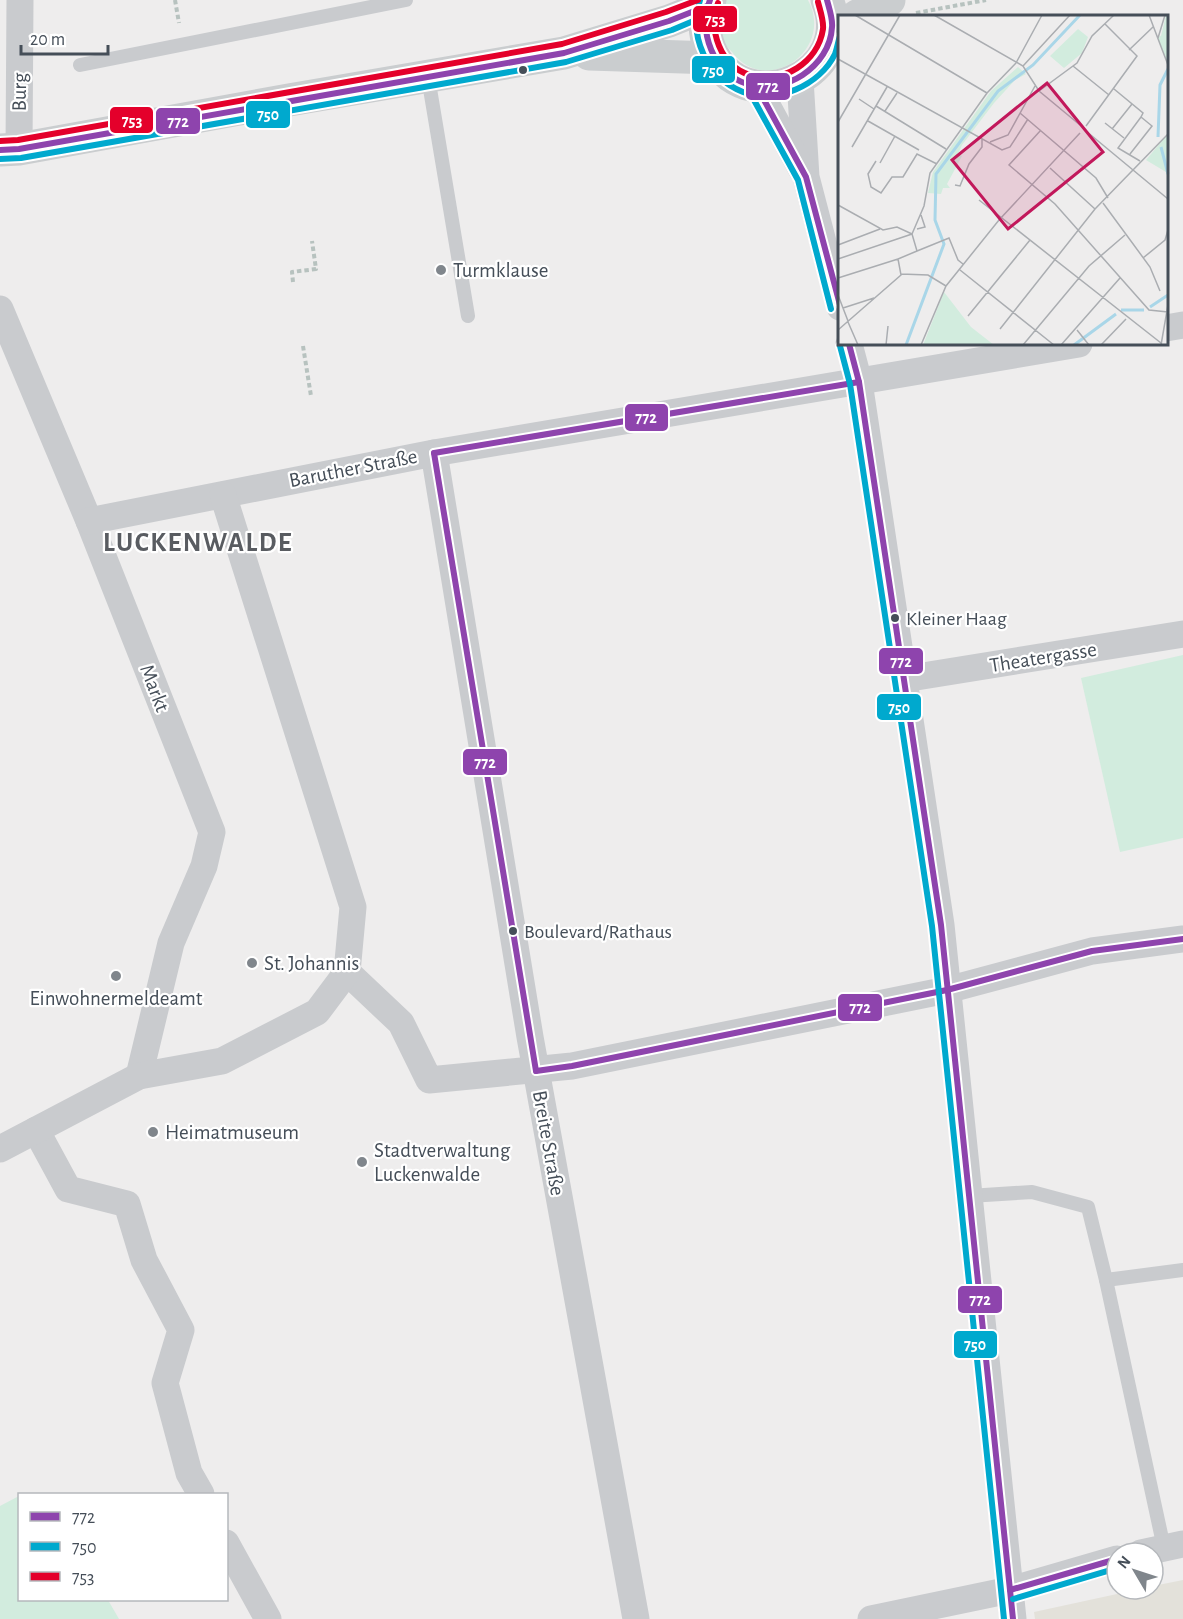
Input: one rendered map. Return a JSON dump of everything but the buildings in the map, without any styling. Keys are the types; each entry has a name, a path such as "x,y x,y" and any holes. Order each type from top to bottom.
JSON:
{"main road":[{"path":"9,149 564,53 669,21 708,3"},
{"path":"708,3 704,24 707,42 714,58 740,81 757,87 772,87 800,79 816,66 827,49 838,21"},
{"path":"855,15 899,7"},
{"path":"564,53 714,58"}],"street":[{"name":"Burg","path":"9,149 20,0"},
{"path":"800,79 806,177 838,299"},
{"path":"757,87 806,177"},
{"name":"Markt","path":"0,309 89,521 212,832 204,866 171,943 139,1076"},
{"path":"1168,328 1183,325"},
{"path":"849,345 859,382 941,925 1013,1619"},
{"name":"Baruther Straße","path":"89,521 322,473 1073,345"},
{"name":"Breite Straße","path":"434,453 536,1071 636,1619"},
{"path":"0,1149 139,1076 222,1061 318,1012 347,972 353,907 223,495"},
{"name":"Theatergasse","path":"904,679 1183,634"},
{"path":"347,972 401,1023 429,1080 572,1066 947,990 1092,951 1183,939"},
{"path":"36,1130 68,1189 127,1204 144,1260 181,1330 165,1383 189,1473 200,1493"},
{"path":"228,1547 268,1619"},
{"path":"871,1619 1010,1590 1105,1562"}],"lane":[{"path":"80,65 406,0"},
{"path":"428,77 468,316"},
{"path":"969,1196 1032,1192 1088,1207 1106,1280 1162,1541"},
{"path":"1106,1280 1183,1270"}],"path":[{"path":"899,7 986,0"},
{"path":"293,282 292,272 316,269 312,240"},
{"path":"303,346 311,396"}],"shaded area":[{"path":"1183,1580 1183,1619 1035,1619 1034,1612 1105,1597 1105,1601 1165,1601 1165,1584"}],"green space":[{"path":"726,0 808,0 814,18 812,36 805,51 793,62 779,69 762,70 746,65 727,47 721,37 721,20"},
{"path":"1183,655 1183,838 1120,852 1081,678"},
{"path":"18,1497 18,1601 109,1601 119,1619 0,1619 0,1506"}],"transit line":[{"name":"753","path":"0,141 18,140 562,44 698,0"},
{"name":"750","path":"700,0 697,28 704,54 719,77 730,86 743,92 769,96 796,90 819,75 828,65 838,43"},
{"name":"772","path":"710,0 707,12 707,38 717,61 735,79 761,87 790,82 814,66 823,54 832,27 827,0"},
{"name":"753","path":"718,3 715,13 716,35 724,55 731,64 750,75 775,77 797,68 814,52 823,29 818,2"},
{"name":"772","path":"0,150 19,149 564,53 669,21 707,6"},
{"name":"750","path":"0,159 21,158 566,62 672,30 710,14"},
{"name":"772","path":"757,87 806,177 838,297"},
{"name":"750","path":"749,91 798,180 831,309"},
{"name":"772","path":"849,345 859,382 941,925 1013,1619"},
{"name":"750","path":"840,346 850,384 932,926 1004,1619"},
{"name":"772","path":"434,453 859,382"},
{"name":"772","path":"434,453 536,1071"},
{"name":"772","path":"536,1071 572,1066 947,990 1092,951 1183,939"},
{"name":"772","path":"1010,1590 1105,1562"},
{"name":"750","path":"1013,1599 1105,1572"}],"place":[{"name":"Turmklause","path":"441,270"},
{"name":"Kleiner Haag","path":"895,618"},
{"name":"Boulevard/Rathaus","path":"513,931"},
{"name":"St. Johannis","path":"252,963"},
{"name":"Einwohnermeldeamt","path":"116,976"},
{"name":"Heimatmuseum","path":"153,1132"},
{"name":"Stadtverwaltung Luckenwalde","path":"362,1162"}],"district":[{"name":"LUCKENWALDE","path":"198,542"}]}
